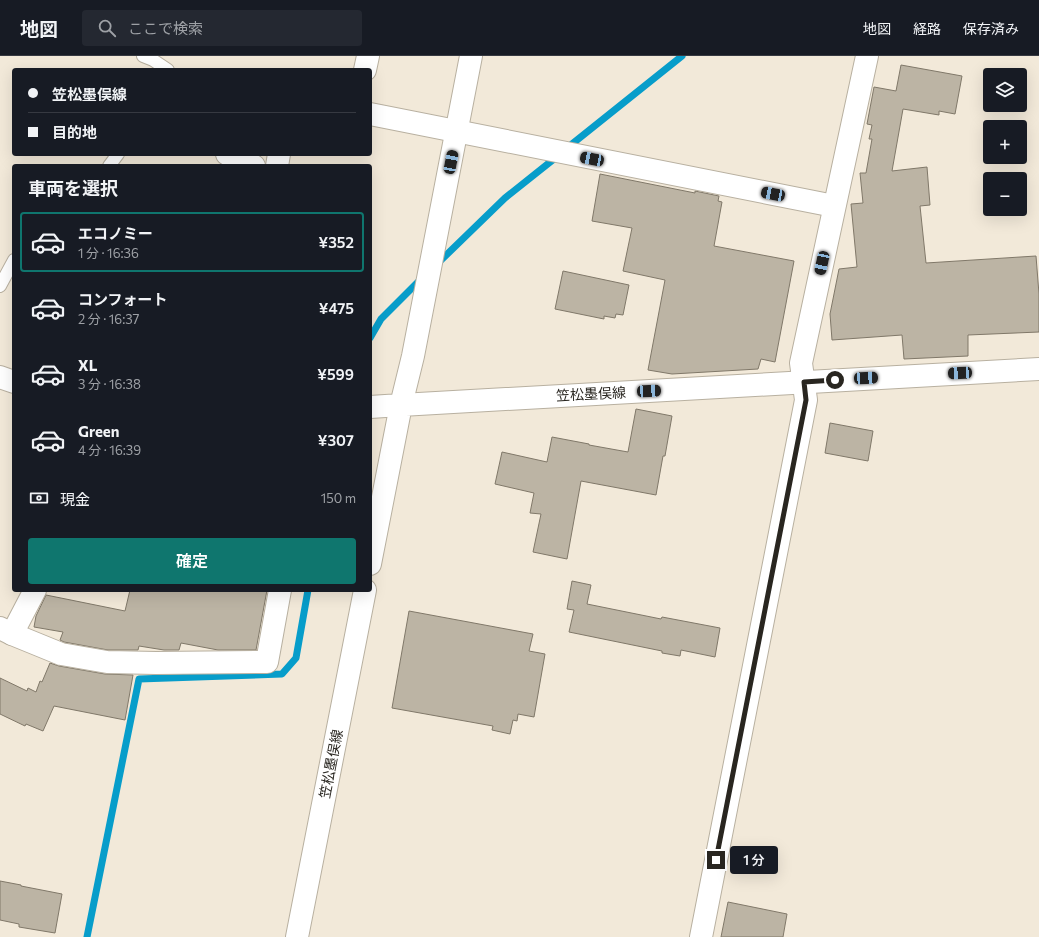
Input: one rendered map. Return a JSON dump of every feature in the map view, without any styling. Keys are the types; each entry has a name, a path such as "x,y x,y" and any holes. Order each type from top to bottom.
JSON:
{"street":[{"path":"365,68 368,56"},
{"path":"372,554 401,405 413,356 471,56"},
{"path":"701,937 806,400 800,363 867,56"},
{"path":"372,114 834,206"},
{"path":"230,156 243,164"},
{"name":"笠松墨俣線","path":"372,407 1039,368"},
{"path":"0,377 12,381"},
{"path":"34,592 6,631 61,654 107,662 156,663 267,662 280,592"},
{"name":"笠松墨俣線","path":"297,937 365,592"}],"lane":[{"path":"143,56 153,60 165,68"},
{"path":"0,286 12,264"}],"building":[{"path":"901,65 962,76 955,114 939,111 939,115 903,109 892,171 927,167 930,205 920,206 926,263 1036,256 1039,294 1039,332 968,335 968,356 904,359 902,335 832,340 830,314 839,269 857,267 851,204 863,203 860,173 866,173 872,139 869,139 872,125 867,124 874,87 896,91"},
{"path":"600,174 695,193 695,191 719,196 718,201 722,202 714,246 794,261 775,362 761,359 758,369 672,374 648,370 665,280 623,271 632,228 592,221"},
{"path":"563,271 629,285 623,315 616,314 615,318 604,316 604,319 555,309"},
{"path":"636,409 672,416 656,495 581,481 567,559 533,552 541,514 530,513 534,493 495,484 502,452 547,462 552,437 628,452"},
{"path":"830,423 873,431 868,461 825,453"},
{"path":"572,581 591,585 587,604 661,619 662,617 720,628 715,657 681,650 680,656 662,653 662,651 569,632 574,610 567,609"},
{"path":"130,592 267,592 256,650 218,650 181,643 179,650 164,650 139,646 138,650 108,650 64,642 60,640 63,632 34,627 36,616 46,595 125,611"},
{"path":"409,611 533,634 529,651 545,654 534,717 518,714 517,721 513,720 510,734 492,730 493,726 392,708"},
{"path":"50,663 105,674 133,675 125,720 54,706 43,731 26,724 25,726 0,714 0,678 27,691 28,688 36,692"},
{"path":"0,881 62,894 55,933 19,927 19,924 0,920"},
{"path":"728,902 787,914 783,937 721,937"}],"waterway":[{"path":"567,148 682,56"},
{"path":"437,264 505,198 559,155"},
{"path":"372,335 381,319 422,278"},
{"path":"87,937 139,679 282,674 296,658 308,592"}],"route":[{"path":"716,860 806,400 804,382 835,380"}]}
